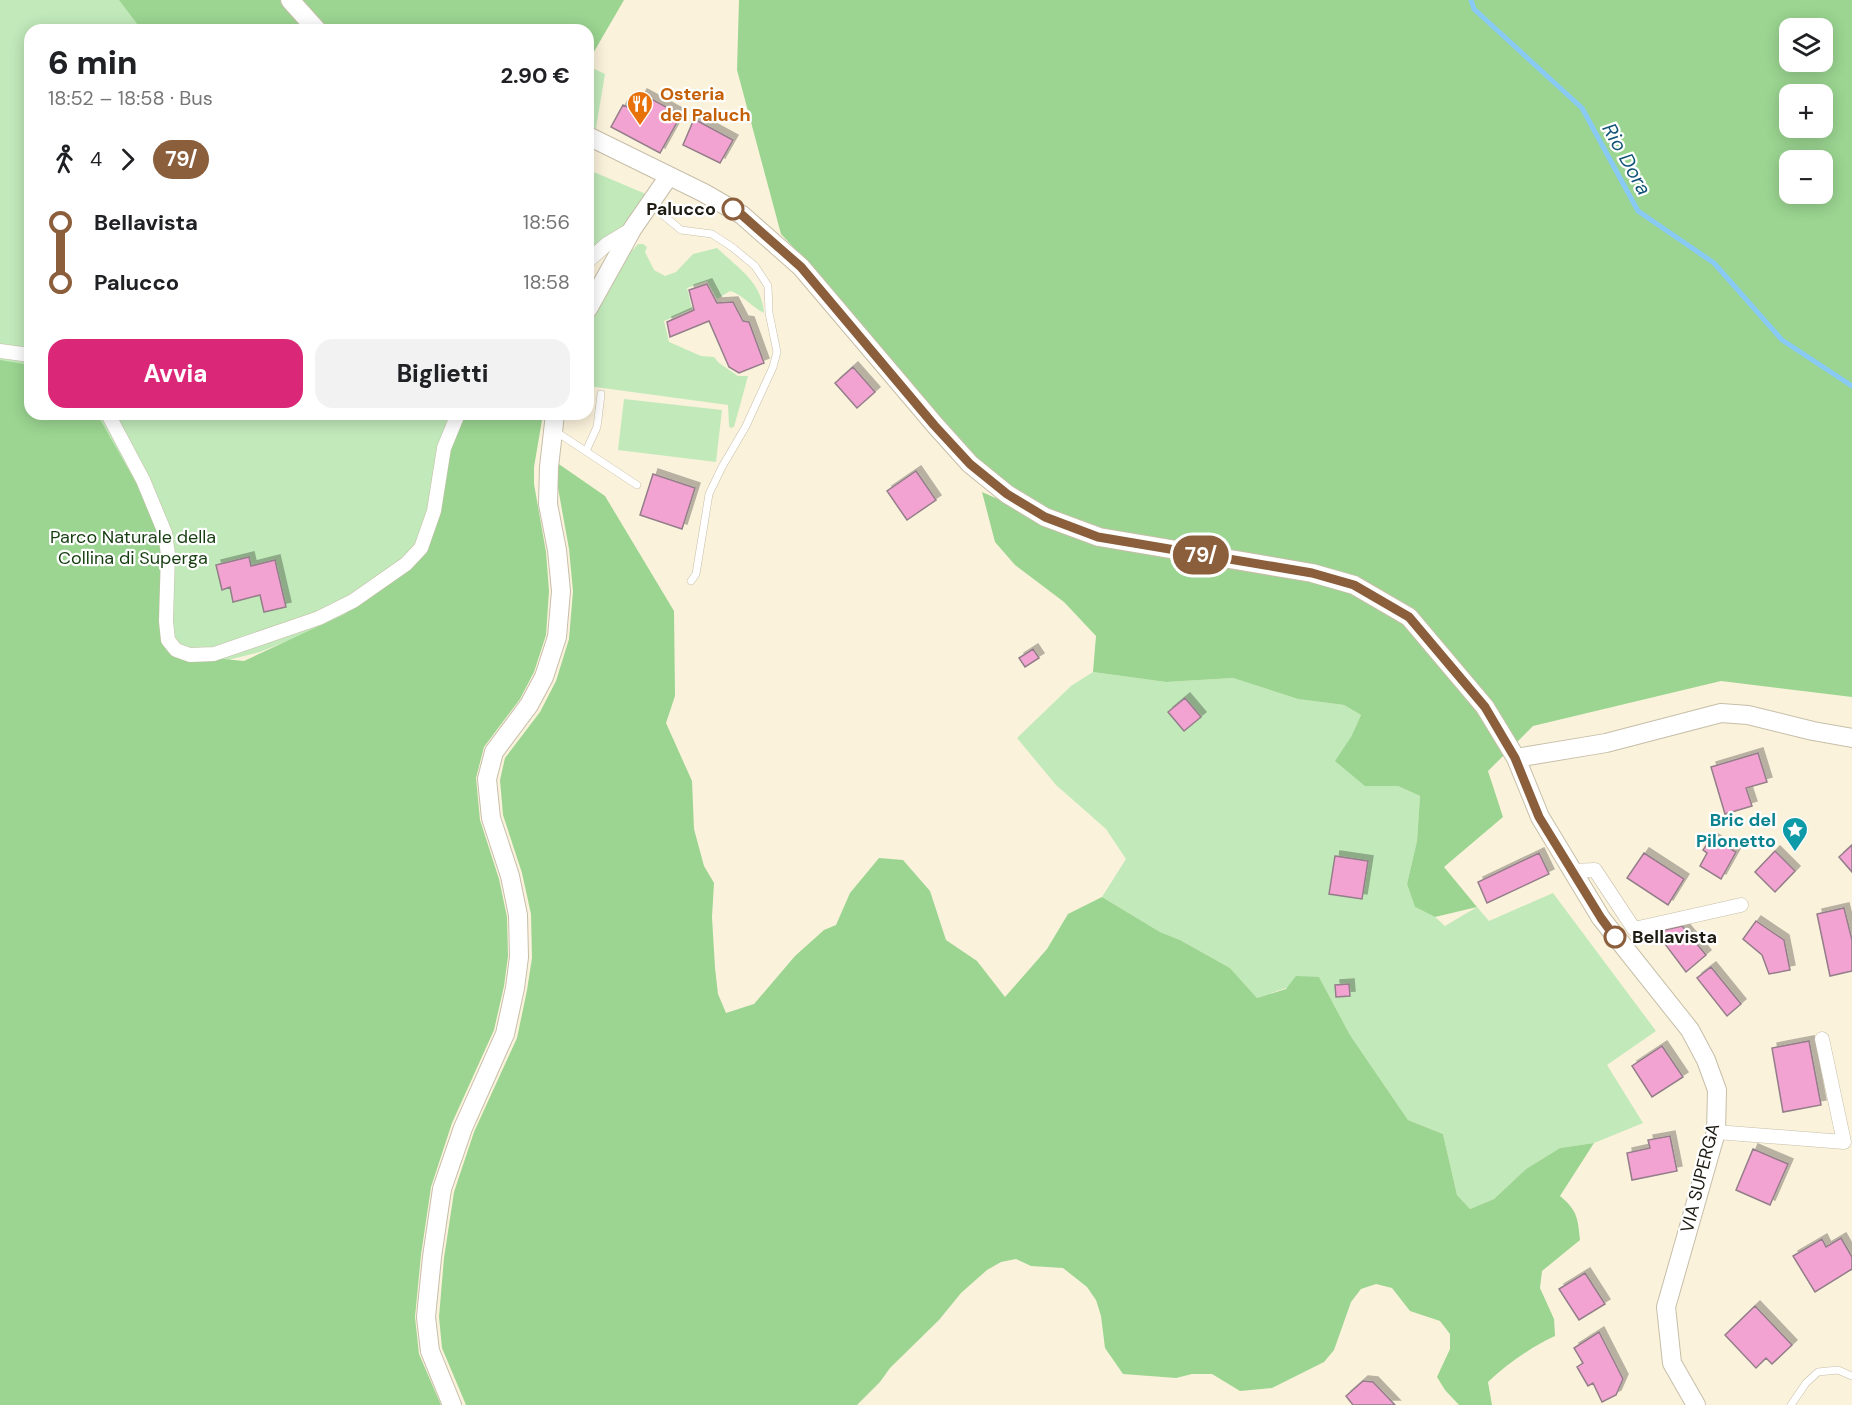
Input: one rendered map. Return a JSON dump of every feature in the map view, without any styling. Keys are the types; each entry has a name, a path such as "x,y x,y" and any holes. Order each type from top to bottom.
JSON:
{"street":[{"path":"290,0 312,24"},
{"name":"VIA SUPERGA","path":"594,139 742,215 801,267 934,425 970,464 1007,494 1045,517 1098,537 1312,573 1354,585 1409,617 1485,707 1515,758 1539,817 1601,918 1690,1030 1701,1050 1717,1090 1716,1132 1666,1307 1672,1363 1696,1405"},
{"path":"594,298 633,228 669,176"},
{"path":"594,256 607,244 633,228"},
{"path":"0,351 24,354"},
{"path":"111,420 143,480 165,533 168,554 166,621 168,640 176,650 190,655 214,654 319,618 353,601 406,564 421,548 434,511 444,448 456,420"},
{"path":"452,1405 430,1351 426,1317 432,1257 442,1190 462,1128 505,1034 515,988 519,957 518,915 510,876 491,818 487,779 494,752 529,705 544,676 557,637 561,591 557,550 548,504 554,422"},
{"path":"1515,758 1606,743 1720,713 1748,715 1852,738"},
{"path":"1572,871 1595,870 1634,929 1741,905"},
{"path":"1716,1132 1844,1142 1822,1039"}],"lane":[{"path":"650,204 681,230 712,234 755,266 768,286 769,313 777,352 754,408 709,494 696,574 691,581"},
{"path":"586,451 597,427 601,394"},
{"path":"554,422 600,462 637,485"},
{"path":"1791,1405 1806,1383 1818,1371 1838,1370 1852,1376"}],"green space":[{"name":"Parco Naturale della Collina di Superga","path":"0,0 412,0 458,24 24,24 24,420 452,420 440,444 432,479 430,505 423,520 417,546 392,588 336,621 260,652 0,717"},
{"path":"119,0 281,0 301,24 137,24"},
{"path":"298,0 624,0 594,52 594,24 320,24"},
{"path":"739,0 1852,0 1852,697 1721,681 1533,726 1514,745 1383,593 1100,530 996,487 781,234 737,70"},
{"path":"594,69 605,74 594,140"},
{"path":"594,172 653,197 607,247 594,256"},
{"path":"638,244 643,244 647,247 645,252 654,270 665,276 676,272 693,254 717,248 754,284 764,313 730,291 717,299 707,281 687,288 692,309 664,321 669,342 701,356 714,357 738,376 748,376 734,427 730,428 729,425 728,405 594,387 594,310 627,256"},
{"path":"0,360 24,364 24,420 100,420 155,516 166,554 160,615 167,651 171,654 244,661 345,614 423,549 446,446 459,420 542,420 534,467 534,484 546,552 549,591 546,635 534,672 520,699 484,747 476,778 480,820 499,879 507,917 508,956 504,986 494,1030 452,1123 431,1187 421,1255 415,1317 419,1354 441,1405 0,1405"},
{"path":"624,399 722,410 716,462 618,450"},
{"path":"553,460 605,496 674,611 675,696 666,723 692,781 694,829 704,866 714,883 712,917 715,968 718,994 726,1013 754,1004 795,956 824,930 836,925 850,893 879,858 903,860 930,891 946,940 977,961 1005,997 1047,949 1068,914 1102,897 1160,932 1180,940 1230,968 1257,998 1286,989 1296,976 1319,977 1350,1035 1408,1120 1443,1134 1457,1195 1470,1209 1494,1199 1526,1169 1560,1148 1594,1143 1560,1196 1576,1215 1580,1240 1542,1271 1540,1288 1554,1319 1555,1336 1520,1356 1488,1382 1492,1405 1459,1405 1445,1390 1437,1377 1450,1349 1450,1334 1440,1321 1410,1311 1392,1288 1376,1284 1361,1289 1351,1302 1334,1350 1324,1362 1272,1388 1240,1391 1212,1374 1192,1374 1176,1378 1123,1374 1105,1348 1101,1316 1096,1300 1087,1287 1063,1268 1031,1266 1016,1259 1001,1262 987,1270 961,1293 939,1320 890,1368 880,1382 857,1405 466,1405 442,1348 439,1317 444,1258 454,1192 474,1132 517,1038 532,958 531,914 522,873 503,815 500,780 505,758 540,712 556,681 569,639 573,591 569,549"},
{"path":"982,492 1086,538 1340,587 1407,620 1443,663 1505,754 1488,771 1503,817 1444,867 1477,907 1435,917 1415,907 1407,884 1417,841 1420,796 1398,786 1365,786 1335,761 1351,737 1361,715 1344,705 1298,699 1233,678 1166,682 1093,672 1096,636 1064,602 1015,565 995,542"},
{"path":"1093,672 1166,682 1233,678 1298,699 1344,705 1361,715 1351,737 1365,786 1398,786 1420,796 1417,841 1407,884 1415,907 1435,917 1445,926 1477,907 1489,921 1553,893 1656,1031 1607,1065 1643,1123 1594,1143 1560,1148 1526,1169 1494,1199 1470,1209 1457,1195 1443,1134 1408,1120 1350,1035 1319,977 1257,998 1230,968 1180,940 1160,932 1102,897 1126,859 1106,829 1056,785 1017,738 1071,686"}],"building":[{"path":"642,94 681,115 660,153 611,127 623,105 634,110"},
{"path":"694,119 733,140 720,163 683,145"},
{"path":"707,284 717,303 733,302 743,321 749,322 764,363 739,373 729,367 709,321 670,337 667,322 694,310 689,290"},
{"path":"853,367 875,392 857,408 835,383"},
{"path":"916,471 936,500 907,520 887,491"},
{"path":"653,474 695,488 682,529 640,515"},
{"path":"249,557 251,566 275,560 286,607 264,612 260,595 233,602 230,587 222,590 216,565"},
{"path":"1033,649 1039,658 1025,667 1019,658"},
{"path":"1185,698 1201,717 1184,731 1168,712"},
{"path":"1758,753 1767,782 1746,788 1752,806 1725,814 1711,767"},
{"path":"1711,838 1736,852 1721,879 1700,866 1707,853 1703,850"},
{"path":"1852,845 1852,872 1839,857"},
{"path":"1775,851 1795,871 1775,892 1755,872"},
{"path":"1539,853 1549,874 1487,903 1478,882"},
{"path":"1644,853 1684,879 1668,905 1627,878"},
{"path":"1335,856 1368,861 1362,899 1329,894"},
{"path":"1844,908 1852,940 1852,971 1830,976 1817,914"},
{"path":"1756,921 1784,940 1790,970 1769,974 1762,955 1743,939"},
{"path":"1682,926 1706,955 1686,972 1656,932"},
{"path":"1711,967 1741,1004 1727,1016 1697,978"},
{"path":"1349,984 1350,996 1336,997 1335,985"},
{"path":"1809,1041 1821,1105 1783,1112 1772,1048"},
{"path":"1662,1046 1683,1077 1652,1097 1632,1066"},
{"path":"1670,1136 1677,1171 1632,1180 1627,1153 1650,1148 1648,1140"},
{"path":"1753,1149 1788,1164 1770,1205 1736,1190"},
{"path":"1841,1238 1852,1257 1852,1269 1815,1292 1793,1256 1822,1239 1826,1247"},
{"path":"1585,1273 1605,1304 1579,1320 1559,1289"},
{"path":"1755,1306 1792,1345 1772,1364 1766,1358 1756,1368 1725,1335"},
{"path":"1599,1332 1623,1379 1616,1395 1602,1402 1593,1383 1588,1386 1577,1367 1583,1363 1574,1348"},
{"path":"1363,1381 1373,1382 1395,1405 1353,1405 1346,1396"}],"waterway":[{"name":"Rio Dora","path":"1471,0 1474,9 1582,108 1638,211 1714,263 1782,340 1852,386"}],"bus line":[{"name":"79/","path":"733,209 801,267 934,425 970,464 1007,494 1045,517 1098,537 1312,573 1354,585 1409,617 1485,707 1515,758 1539,817 1615,937"}],"place":[{"name":"Osteria del Paluch","path":"640,127"},
{"name":"Palucco","path":"733,209"},
{"name":"Bric del Pilonetto","path":"1795,853"},
{"name":"Bellavista","path":"1615,937"}]}
